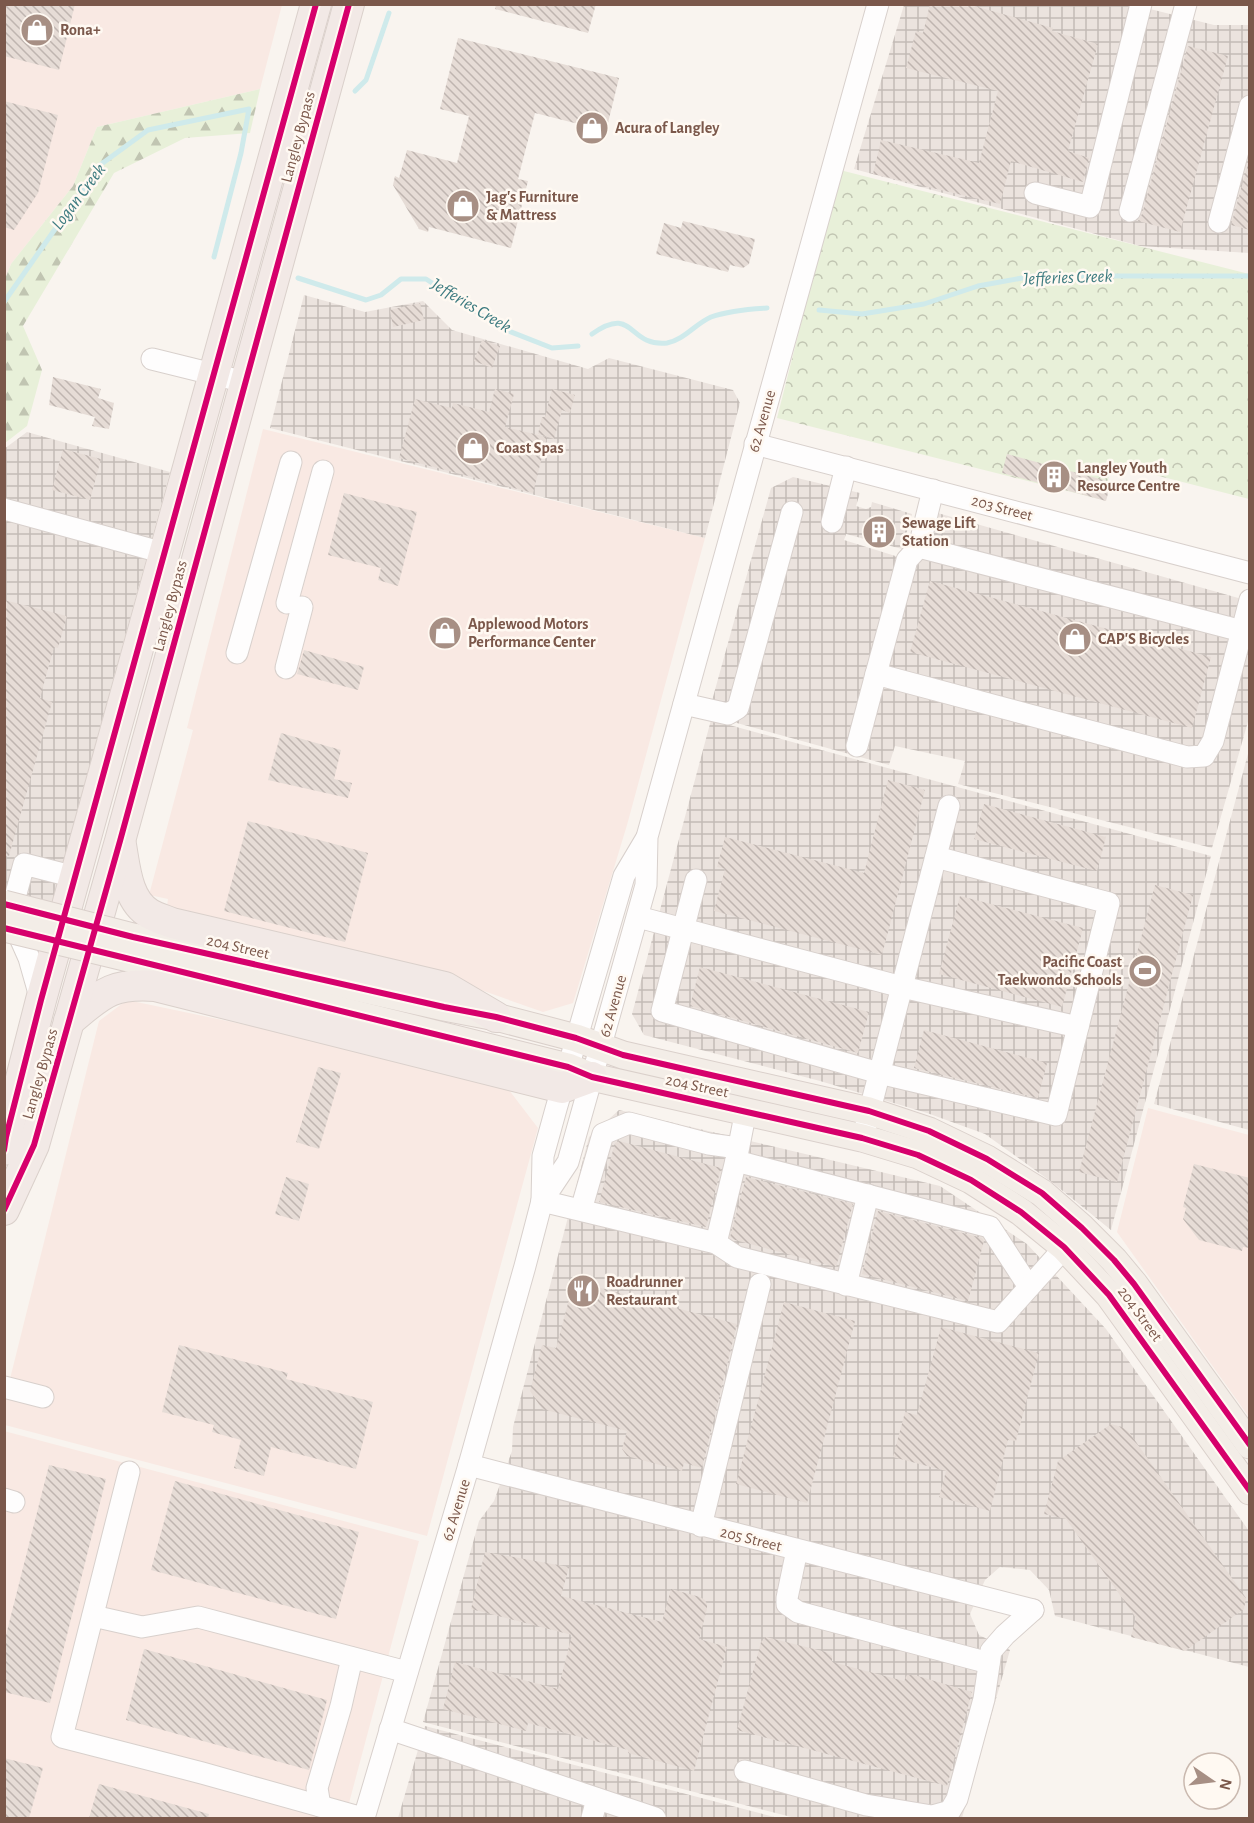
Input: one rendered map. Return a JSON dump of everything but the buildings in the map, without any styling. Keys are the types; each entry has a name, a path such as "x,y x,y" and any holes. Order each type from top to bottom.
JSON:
{"highway":[{"name":"Langley Bypass","path":"5,1141 41,1000 316,4"},
{"name":"Langley Bypass","path":"4,1210 34,1145 120,841 349,4"},
{"path":"120,841 128,881 136,901 148,913 172,923 445,987 496,1017"},
{"path":"69,1021 103,993 118,987 136,984 155,986 574,1078"}],"main road":[{"name":"204 Street","path":"6,916 131,948 574,1078 746,1110 862,1138 918,1155 971,1180 1021,1212 1073,1237 1134,1284 1250,1445"},
{"name":"204 Street","path":"131,948 496,1017 589,1042 628,1056 869,1112 929,1131 987,1159 1042,1193 1109,1295 1250,1491"}],"street":[{"name":"62 Avenue","path":"363,1818 469,1465 542,1201 543,1156 638,917 646,885 647,837 878,4"},
{"path":"1035,193 1090,207 1141,4"},
{"path":"1130,211 1186,4"},
{"path":"1219,222 1250,106"},
{"path":"152,359 245,382"},
{"name":"203 Street","path":"755,444 1250,573"},
{"path":"237,653 291,462"},
{"path":"832,522 846,467"},
{"path":"286,668 295,605 323,471"},
{"path":"857,746 907,560 919,547 933,490"},
{"path":"4,509 164,553"},
{"path":"684,704 728,714 738,708 792,512"},
{"path":"919,547 1242,631"},
{"path":"876,674 1187,757 1204,756 1213,741 1250,600"},
{"path":"862,1138 949,806"},
{"name":"62 Avenue","path":"589,1042 624,876 647,837"},
{"path":"696,880 662,1011 879,1073 1056,1115 1109,903 936,857"},
{"path":"41,1000 29,958 6,916 24,864 75,877"},
{"path":"638,917 902,987 1078,1027"},
{"name":"62 Avenue","path":"542,1201 568,1162 574,1078"},
{"path":"716,1243 746,1110"},
{"path":"581,1210 603,1134 629,1123 709,1144 868,1195 990,1227 1029,1287"},
{"path":"846,1285 868,1195"},
{"path":"542,1201 716,1243 737,1257 998,1322 1073,1237"},
{"path":"701,1526 760,1284"},
{"path":"4,1387 43,1397"},
{"name":"205 Street","path":"469,1465 1033,1610 991,1651 989,1664"},
{"path":"129,1472 62,1737 363,1818"},
{"path":"745,1770 866,1805 932,1816 950,1811 957,1799 984,1699 989,1664 798,1612 787,1604 797,1551"},
{"path":"93,1616 142,1627 198,1617 407,1672"},
{"path":"320,1806 317,1788 341,1706 352,1658"},
{"path":"390,1730 595,1809 655,1818"}],"shaded area":[{"path":"1130,4 1214,25 1249,25 1249,253 1140,246 854,169 904,5"},
{"path":"5,5 282,5 260,89 97,127 73,186 11,264 5,279"},
{"path":"304,295 365,312 423,301 452,330 588,369 609,358 733,390 740,403 705,538 270,428"},
{"name":"Applewood Motors Performance Center","path":"263,429 705,538 627,825 573,1003 543,1012 427,971 166,913 168,899 149,895 193,730 187,728"},
{"path":"27,432 170,472 52,903 5,890 4,449"},
{"path":"793,477 860,493 856,506 866,509 871,507 872,502 912,514 902,549 846,534 844,540 905,559 920,508 1249,601 1249,718 1212,848 958,784 965,761 895,746 889,765 708,715 771,488"},
{"path":"711,720 1211,856 1111,1230 1053,1183 985,1134 927,1113 820,1081 644,1035 632,1014"},
{"path":"1249,750 1250,1130 1154,1104"},
{"path":"127,1000 399,1057 506,1086 538,1128 427,1536 5,1425 5,1399 99,1021"},
{"path":"1148,1108 1249,1135 1249,1417 1117,1232"},
{"path":"619,1110 940,1186 1027,1244 1106,1329 1249,1531 1249,1667 1055,1616 1049,1590 1030,1570 1000,1567 985,1580 970,1614 979,1635 1010,1650 962,1818 795,1818 423,1722 479,1521 494,1501 512,1451 513,1427 589,1137"},
{"path":"4,1431 419,1541 345,1818 5,1818"},
{"path":"425,1726 778,1818 398,1818"}],"green space":[{"path":"260,89 250,133 185,138 114,173 23,326 42,370 27,426 5,443 5,279 11,264 73,186 97,127"},
{"path":"840,170 1249,274 1249,499 1112,464 1103,500 777,418"}],"waterway":[{"name":"Logan Creek","path":"355,91 366,80 389,13"},
{"name":"Logan Creek","path":"4,302 100,165 148,130 249,109 241,153 214,257"},
{"name":"Jefferies Creek","path":"819,310 862,314 924,304 978,286 1033,276 1250,276"},
{"name":"Jefferies Creek","path":"298,278 366,300 381,295 401,279 426,279 501,328 552,348 578,346"},
{"name":"Jefferies Creek","path":"592,334 616,323 624,325 654,343 667,343 679,339 711,317 724,313 767,308"}],"cycle path":[{"path":"4,1150 41,1000 316,4"},
{"path":"4,1210 34,1145 120,841 349,4"},
{"path":"4,904 133,937 496,1017 576,1038 623,1055 869,1111 929,1131 987,1159 1042,1193 1082,1228 1134,1284 1250,1445"},
{"path":"4,928 568,1067 592,1077 862,1138 918,1155 971,1180 1021,1212 1064,1247 1109,1295 1250,1491"}],"place":[{"name":"Rona+","path":"37,30"},
{"name":"Acura of Langley","path":"592,128"},
{"name":"Jag's Furniture & Mattress","path":"463,206"},
{"name":"Coast Spas","path":"473,448"},
{"name":"Langley Youth Resource Centre","path":"1054,477"},
{"name":"Sewage Lift Station","path":"879,532"},
{"name":"Applewood Motors Performance Center","path":"445,633"},
{"name":"CAP'S Bicycles","path":"1075,639"},
{"name":"Pacific Coast Taekwondo Schools","path":"1145,971"},
{"name":"Roadrunner Restaurant","path":"583,1291"}]}
